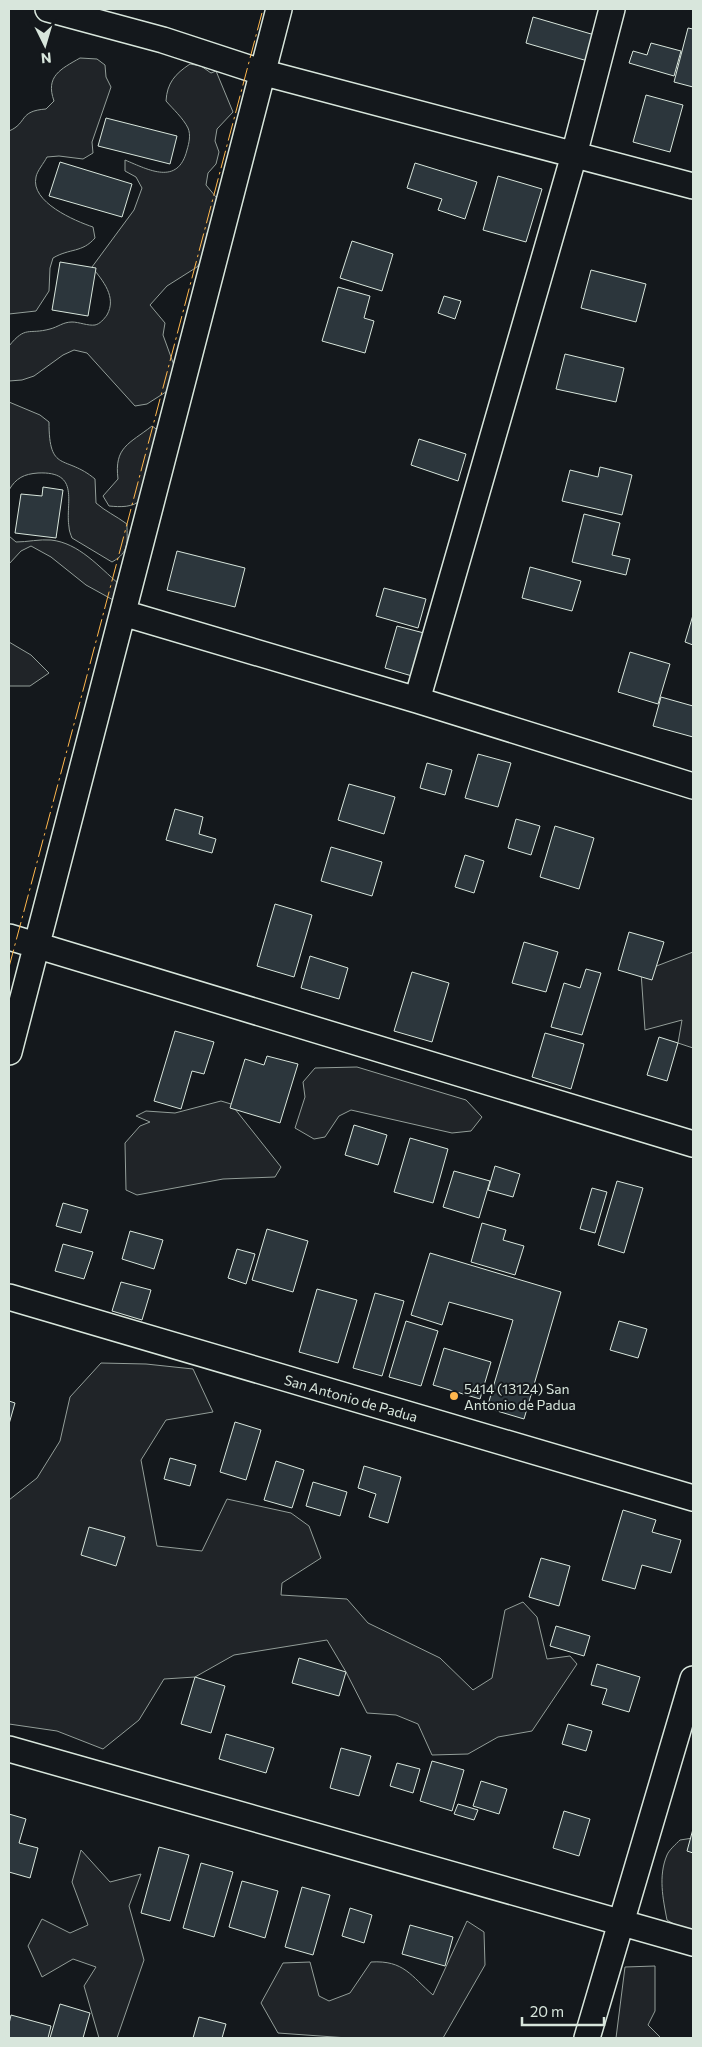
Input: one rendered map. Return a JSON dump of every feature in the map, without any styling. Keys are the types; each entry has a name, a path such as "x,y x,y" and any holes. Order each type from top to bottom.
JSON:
{"street":[{"path":"48,9 163,40 261,72 693,186"},
{"path":"9,1052 261,72 279,9"},
{"path":"418,700 574,155 612,9"},
{"path":"123,613 418,700 693,786"},
{"path":"9,937 693,1144"},
{"name":"San Antonio de Padua","path":"9,1297 693,1498"},
{"path":"587,2038 693,1679"},
{"path":"9,1749 693,1943"}],"shaded area":[{"path":"80,58 97,59 105,65 106,77 111,87 92,142 93,153 83,159 59,156 47,157 36,177 36,186 40,195 56,209 93,227 95,238 85,246 53,258 50,268 49,291 36,311 9,314 9,131 15,128 31,112 46,109 54,101 52,85 56,74"},
{"path":"190,64 201,66 211,73 216,71 233,112 217,129 215,141 219,152 216,164 208,173 206,185 221,203 221,214 207,233 204,257 197,267 167,286 150,305 165,323 163,335 175,368 169,390 147,404 135,406 87,353 74,350 63,355 34,376 22,380 9,381 9,346 19,335 43,331 69,322 95,325 107,315 110,308 110,296 92,267 134,210 142,188 136,177 125,171 125,160 153,171 162,172 170,172 183,161 189,142 189,131 166,101 170,84 180,71"},
{"path":"9,402 40,415 49,422 52,449 56,456 61,461 95,479 96,503 127,524 125,550 118,558 112,562 72,538 68,518 68,490 66,483 60,477 52,474 29,474 21,477 9,490"},
{"path":"152,426 159,431 149,478 142,499 122,507 109,506 103,496 118,479 117,468 121,453 130,442"},
{"path":"9,536 16,542 51,540 61,542 80,551 119,584 115,601 86,585 51,557 31,546 21,551 9,564"},
{"path":"9,642 31,655 49,673 30,686 9,686"},
{"path":"693,952 693,1048 678,1043 682,1020 645,1030 641,972"},
{"path":"357,1067 466,1100 482,1117 471,1131 452,1133 351,1110 339,1116 325,1137 314,1139 295,1128 305,1097 303,1082 315,1068"},
{"path":"221,1101 231,1104 281,1167 275,1177 223,1179 137,1195 126,1190 125,1143 140,1126 150,1122 136,1116 146,1111 175,1113"},
{"path":"101,1363 146,1364 193,1369 213,1412 166,1420 141,1460 157,1546 202,1551 227,1499 291,1513 309,1526 321,1558 282,1583 281,1595 347,1599 368,1623 440,1658 473,1690 492,1678 505,1610 523,1602 537,1617 547,1659 570,1656 577,1664 532,1731 498,1737 468,1754 432,1755 418,1724 396,1715 367,1713 327,1640 234,1655 195,1677 164,1679 139,1720 103,1749 57,1731 9,1724 9,1500 37,1478 60,1441 70,1397"},
{"path":"693,1838 693,1935 667,1920 662,1879 664,1863 669,1851 680,1840"},
{"path":"81,1850 110,1882 141,1874 129,1906 144,1960 117,2038 99,2038 84,1986 96,1967 73,1959 42,1977 28,1946 42,1919 70,1933 88,1925 72,1882"},
{"path":"467,1921 484,1932 485,1965 443,2038 348,2038 278,2033 261,2003 283,1963 310,1962 319,1996 329,2001 350,1993 371,1962 382,1962 399,1967 433,1995"},
{"path":"655,1966 655,2011 648,2025 661,2038 616,2038 625,1967"}],"building":[{"path":"533,17 598,36 591,62 526,43"},
{"path":"688,28 693,29 693,87 674,82"},
{"path":"651,43 681,51 674,76 629,63 633,51 647,55"},
{"path":"646,95 683,105 670,152 633,142"},
{"path":"106,118 177,136 170,164 98,146"},
{"path":"60,162 132,184 122,217 49,196"},
{"path":"415,163 477,182 465,219 438,210 442,199 407,188"},
{"path":"498,176 542,189 526,242 483,230"},
{"path":"352,241 393,254 382,291 340,278"},
{"path":"60,262 96,268 88,316 52,310"},
{"path":"591,270 646,284 636,322 581,308"},
{"path":"338,287 370,296 364,318 374,321 365,353 322,341"},
{"path":"444,296 461,301 455,319 438,313"},
{"path":"565,354 624,368 616,402 556,389"},
{"path":"419,439 466,454 458,481 411,465"},
{"path":"600,467 632,475 622,515 562,501 570,470 598,477"},
{"path":"43,487 63,490 56,538 15,533 21,494 42,496"},
{"path":"584,514 620,523 612,555 630,559 626,575 572,562"},
{"path":"177,551 245,568 235,607 167,590"},
{"path":"530,567 581,581 572,611 522,598"},
{"path":"384,588 426,599 418,628 376,616"},
{"path":"693,615 693,645 685,642"},
{"path":"397,626 424,633 412,676 385,668"},
{"path":"630,652 670,664 658,704 618,692"},
{"path":"661,697 693,706 693,737 653,726"},
{"path":"478,754 511,763 498,807 465,798"},
{"path":"427,763 452,770 445,795 420,788"},
{"path":"349,784 395,797 384,834 338,820"},
{"path":"175,809 203,817 199,834 216,839 212,853 166,840"},
{"path":"516,819 540,826 531,855 508,848"},
{"path":"555,826 594,838 579,889 540,877"},
{"path":"331,847 382,862 372,896 321,881"},
{"path":"465,855 484,861 474,893 455,887"},
{"path":"275,904 312,915 294,977 257,966"},
{"path":"629,932 664,942 652,980 618,970"},
{"path":"524,942 558,952 546,992 512,983"},
{"path":"310,956 348,968 339,999 301,988"},
{"path":"586,969 601,973 582,1035 551,1027 564,983 580,988"},
{"path":"412,972 449,983 432,1042 394,1031"},
{"path":"175,1031 214,1042 204,1074 192,1071 181,1109 154,1101"},
{"path":"545,1033 584,1044 571,1089 532,1077"},
{"path":"659,1037 678,1043 667,1081 647,1075"},
{"path":"267,1056 298,1064 280,1123 230,1108 245,1059 264,1065"},
{"path":"354,1125 387,1135 378,1165 345,1155"},
{"path":"410,1138 448,1149 433,1203 394,1192"},
{"path":"495,1166 520,1174 513,1197 488,1190"},
{"path":"454,1171 490,1181 479,1218 443,1207"},
{"path":"617,1181 643,1188 624,1253 598,1245"},
{"path":"592,1188 607,1192 595,1233 580,1229"},
{"path":"63,1203 88,1210 81,1233 56,1226"},
{"path":"482,1223 506,1230 503,1240 524,1246 515,1275 471,1262"},
{"path":"267,1229 308,1241 293,1292 252,1280"},
{"path":"130,1231 163,1240 154,1269 122,1259"},
{"path":"63,1244 93,1252 84,1279 55,1271"},
{"path":"237,1249 255,1254 246,1284 228,1278"},
{"path":"430,1253 561,1292 524,1419 487,1408 513,1320 449,1302 442,1325 411,1315"},
{"path":"121,1282 151,1290 142,1320 112,1311"},
{"path":"317,1289 357,1300 338,1363 299,1352"},
{"path":"375,1293 404,1301 382,1376 353,1368"},
{"path":"406,1321 438,1331 421,1386 389,1377"},
{"path":"619,1321 647,1329 638,1358 610,1350"},
{"path":"444,1348 491,1362 480,1399 433,1385"},
{"path":"9,1401 15,1403 9,1424"},
{"path":"235,1422 261,1430 246,1480 220,1472"},
{"path":"170,1458 196,1465 190,1486 164,1479"},
{"path":"276,1461 304,1470 292,1508 264,1500"},
{"path":"364,1466 401,1477 388,1523 369,1517 376,1494 358,1488"},
{"path":"313,1482 347,1492 340,1516 306,1506"},
{"path":"623,1510 656,1520 652,1532 681,1540 671,1573 642,1565 635,1589 602,1580"},
{"path":"89,1527 125,1537 116,1566 81,1555"},
{"path":"541,1558 570,1566 559,1606 529,1597"},
{"path":"556,1626 590,1636 584,1656 550,1646"},
{"path":"299,1658 346,1672 339,1696 292,1683"},
{"path":"597,1664 640,1677 629,1712 602,1704 607,1689 591,1685"},
{"path":"195,1677 225,1686 211,1733 181,1724"},
{"path":"568,1724 592,1731 586,1751 562,1744"},
{"path":"226,1734 274,1748 266,1773 219,1759"},
{"path":"341,1748 371,1756 359,1796 330,1788"},
{"path":"432,1761 464,1770 452,1811 420,1801"},
{"path":"397,1763 420,1769 413,1793 390,1786"},
{"path":"481,1781 507,1789 499,1814 473,1806"},
{"path":"458,1804 478,1810 474,1820 454,1814"},
{"path":"564,1811 590,1819 579,1856 553,1848"},
{"path":"9,1814 26,1819 19,1843 38,1848 30,1878 9,1872"},
{"path":"693,1829 693,1853 687,1851"},
{"path":"159,1847 189,1855 170,1921 141,1913"},
{"path":"201,1863 233,1872 214,1937 183,1928"},
{"path":"242,1881 278,1891 265,1938 229,1927"},
{"path":"302,1887 330,1895 313,1955 285,1947"},
{"path":"350,1908 372,1915 364,1943 342,1936"},
{"path":"410,1925 453,1937 445,1966 402,1954"},
{"path":"60,2004 90,2013 83,2038 50,2038"},
{"path":"11,2015 51,2026 48,2038 9,2038"},
{"path":"199,2017 226,2024 222,2038 193,2038"}],"power":[{"path":"9,967 263,9"}],"place":[{"name":"5414 (13124) San Antonio de Padua","path":"454,1396"}]}
